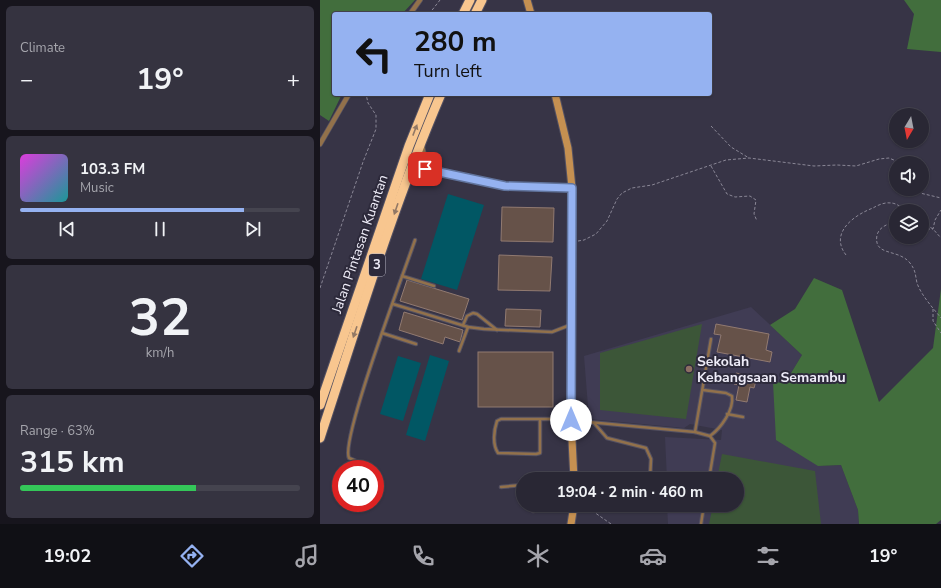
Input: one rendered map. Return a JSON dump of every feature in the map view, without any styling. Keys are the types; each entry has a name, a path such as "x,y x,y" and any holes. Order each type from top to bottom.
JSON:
{"highway":[{"path":"464,12 470,0"},
{"path":"477,12 482,0"},
{"name":"Jalan Pintasan Kuantan","path":"320,405 407,152 429,96"},
{"name":"Jalan Pintasan Kuantan","path":"320,438 402,190 422,137 440,96"}],"street":[{"path":"411,12 420,0"},
{"path":"527,0 530,12"},
{"path":"320,142 347,96"},
{"path":"555,96 568,148 572,188 570,324 571,420 574,472"},
{"path":"422,137 424,157 432,170"},
{"path":"402,190 418,171 432,170 505,186 572,188"},
{"path":"571,524 573,512"}],"lane":[{"path":"354,460 349,458 348,445 382,333 415,240"},
{"path":"402,276 434,286"},
{"path":"393,304 468,327 498,330 552,332 570,324"},
{"path":"463,325 467,316 473,313 477,314 498,330"},
{"path":"460,351 468,327"},
{"path":"382,333 416,344"},
{"path":"696,432 711,339"},
{"path":"703,390 726,393 732,396 731,408 720,427 710,436"},
{"path":"727,414 743,417"},
{"path":"540,419 540,453 498,453 495,447 495,427 497,421 540,419 571,420 696,432 710,436 715,443 710,472"},
{"path":"593,423 607,438 646,448 651,459 650,472"},
{"path":"501,487 516,486"},
{"path":"701,524 703,512"}],"path":[{"path":"431,12 440,0"},
{"path":"320,288 363,162 376,129 376,115 368,103 366,96"},
{"path":"711,126 731,148 749,158"},
{"path":"571,242 584,240 596,234 607,221 616,199 622,193 726,160 749,158 814,166 856,166 879,159 889,158"},
{"path":"711,165 727,194 735,197 750,196 756,200 754,214 757,221"},
{"path":"929,195 941,198"},
{"path":"846,255 841,248 841,240 844,228 852,218 882,204 893,204"},
{"path":"933,229 935,220 941,210"},
{"path":"889,224 878,232 876,242 879,248 886,252 896,253 909,261 916,272 917,282 933,309 941,318"},
{"path":"929,226 941,238"},
{"path":"933,309 932,321 941,333"},
{"path":"594,512 611,524"}],"shaded area":[{"name":"Sekolah Kebangsaan Semambu","path":"751,307 802,355 785,383 773,382 818,466 841,465 858,510 859,524 668,524 667,512 744,512 744,472 667,472 665,437 721,440 722,430 690,424 684,428 589,419 584,356"}],"green space":[{"path":"320,0 415,0 404,12 332,12 332,96 341,96 329,121 320,115"},
{"path":"904,0 941,0 941,52 907,49 914,14"},
{"path":"814,278 842,290 879,402 933,348 941,289 941,520 936,524 859,524 858,510 841,465 818,466 776,440 773,382 785,383 802,355 770,325 795,309"},
{"path":"702,324 686,419 600,410 600,353"},
{"path":"722,454 815,471 821,524 709,524 712,512 744,512 744,472 718,472"}],"water":[{"path":"448,194 484,205 457,290 421,279"},
{"path":"430,355 449,361 425,441 406,435"},
{"path":"398,356 421,363 403,421 380,414"}],"building":[{"path":"502,207 554,208 553,242 501,241"},
{"path":"499,255 552,257 550,291 498,290"},
{"path":"407,280 469,299 462,320 400,301"},
{"path":"506,309 541,310 540,327 505,326"},
{"path":"404,312 463,330 460,342 445,337 443,344 399,330"},
{"path":"716,324 769,334 766,350 772,352 770,362 717,352 721,335 714,334"},
{"path":"478,352 553,352 553,407 478,407"},
{"path":"736,373 757,377 754,388 750,387 747,402 736,400 739,385 734,384"}],"place":[{"name":"Sekolah Kebangsaan Semambu","path":"689,369"}],"route":[{"path":"425,169 505,186 572,188 570,324 571,420"}]}
